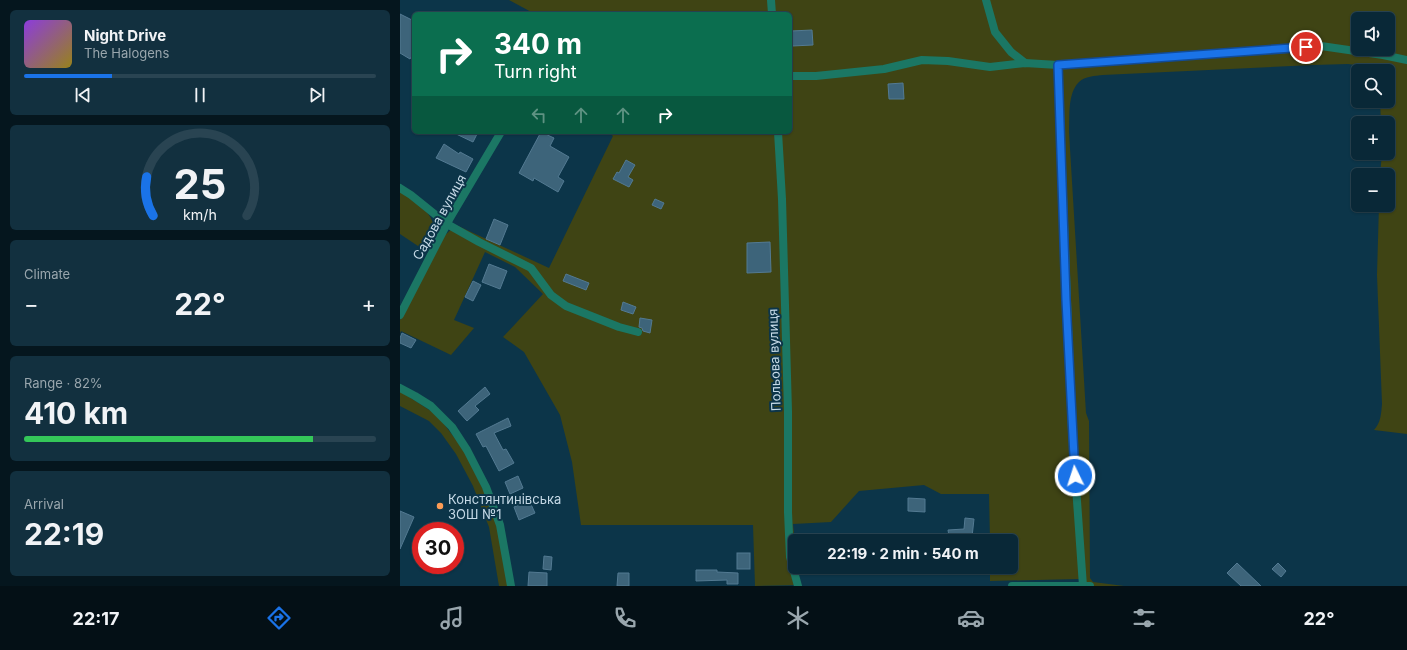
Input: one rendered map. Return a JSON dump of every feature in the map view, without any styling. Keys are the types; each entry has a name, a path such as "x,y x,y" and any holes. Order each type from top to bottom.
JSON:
{"street":[{"path":"771,0 772,12"},
{"path":"986,0 995,32 1011,52 1025,62"},
{"path":"792,76 816,76 884,69 922,60 948,61 990,67 1025,62 1058,65 1321,46 1407,60"},
{"path":"1012,586 1085,586 1071,414 1058,65"},
{"name":"Садова вулиця","path":"400,315 447,224 500,134"},
{"name":"Польова вулиця","path":"778,134 782,199 790,558 798,586"},
{"path":"400,188 447,224 478,242 531,268 551,295 566,306 619,327 638,332"},
{"path":"400,388 431,406 452,427 467,450 486,487 500,525 511,586"}],"green space":[{"path":"509,0 1407,0 1407,434 1374,430 1381,415 1382,404 1377,275 1379,212 1395,212 1395,168 1381,168 1381,160 1395,160 1395,116 1381,116 1380,108 1395,108 1395,64 1313,65 1103,75 1084,79 1075,87 1070,106 1069,132 1086,413 1089,421 1090,578 1093,582 1124,586 1080,586 1079,579 990,581 990,574 1018,574 1018,534 990,534 989,494 941,494 924,485 859,491 831,522 793,524 794,534 788,534 788,574 799,574 800,585 755,586 753,525 581,525 572,462 560,415 524,352 503,337 543,294 515,267 485,252 454,320 474,328 451,355 401,331 400,333 400,320 443,237 456,225 549,268 613,136 610,134 792,134 792,12 531,12"},
{"path":"400,192 419,204 433,222 434,239 427,252 400,234"},
{"path":"400,391 437,415 468,458 489,502 499,531 508,586 499,586 489,527 473,486 456,454 441,433 429,421 400,406"}],"building":[{"path":"400,14 412,20 412,56 410,59 400,53"},
{"path":"812,30 813,45 792,46 792,31"},
{"path":"903,83 904,99 889,99 888,84"},
{"path":"456,134 477,134 473,142"},
{"path":"540,134 545,134 554,138 550,146 569,157 558,177 564,181 558,192 534,178 533,181 519,173"},
{"path":"444,144 459,154 460,152 473,159 466,172 436,158"},
{"path":"626,160 635,165 628,177 633,180 629,187 613,179 617,172 619,173"},
{"path":"655,199 664,203 661,209 652,205"},
{"path":"494,219 508,225 500,245 486,239"},
{"path":"770,242 771,272 747,273 747,243"},
{"path":"489,264 507,271 500,289 482,282"},
{"path":"566,274 589,283 586,290 563,281"},
{"path":"473,281 481,285 473,301 465,297"},
{"path":"623,302 636,307 633,314 621,310"},
{"path":"640,318 652,320 650,333 643,331 642,328 639,327"},
{"path":"402,333 416,340 411,348 400,343"},
{"path":"485,387 490,394 475,406 479,410 467,421 458,411"},
{"path":"508,418 511,426 494,433 503,450 506,449 514,463 499,471 486,446 483,447 476,434"},
{"path":"518,476 523,488 510,494 505,482"},
{"path":"908,498 925,499 925,512 908,511"},
{"path":"529,500 535,513 519,520 514,507"},
{"path":"400,511 414,517 400,549"},
{"path":"965,518 974,519 972,534 949,534 948,530 964,529"},
{"path":"737,553 750,553 750,569 737,569"},
{"path":"544,556 552,557 551,570 543,569"},
{"path":"1237,563 1261,586 1241,586 1227,573"},
{"path":"1278,563 1286,571 1281,577 1272,569"},
{"path":"696,570 717,570 717,572 738,573 738,584 727,584 727,580 696,581"},
{"path":"529,572 547,573 547,586 528,586"},
{"path":"618,573 629,573 629,586 617,586"}],"place":[{"name":"Констянтинівська ЗОШ №1","path":"440,506"}],"route":[{"path":"1075,476 1066,300 1058,65 1306,47"}]}
